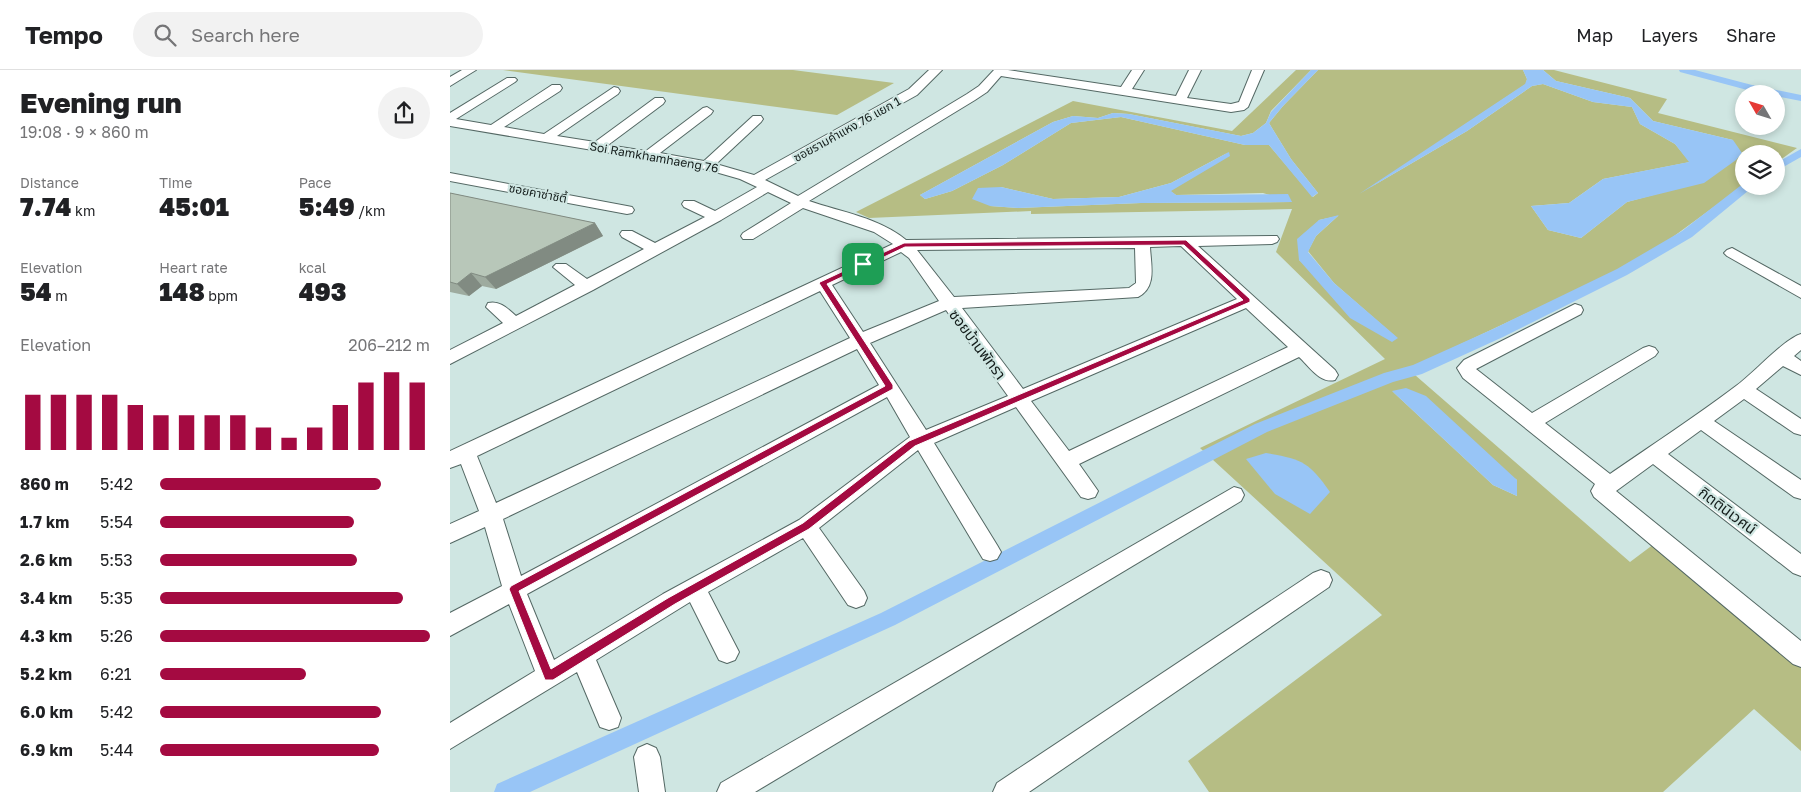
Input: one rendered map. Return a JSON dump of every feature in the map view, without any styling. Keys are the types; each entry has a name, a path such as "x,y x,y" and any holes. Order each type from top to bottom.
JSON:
{"street":[{"path":"450,82 470,70"},
{"name":"ซอยรามคำแหง 76 แยก 1","path":"765,186 913,92 936,70"},
{"path":"1060,81 1069,70"},
{"path":"1124,91 1138,70"},
{"path":"1180,100 1195,70"},
{"path":"748,236 799,202 971,97 983,89 1000,71 1225,107 1240,107 1244,104 1258,70"},
{"path":"450,120 511,80"},
{"path":"493,129 556,88"},
{"path":"546,138 614,91"},
{"path":"597,147 659,101"},
{"path":"649,156 707,111"},
{"path":"707,165 757,119"},
{"name":"Soi Ramkhamhaeng 76","path":"450,120 707,165 765,186 799,202 879,230"},
{"name":"ซอยคาซ่าซิตี้","path":"450,177 627,210"},
{"path":"738,213 765,186"},
{"path":"450,358 716,217 765,186"},
{"path":"689,204 716,217"},
{"name":"ซอยบ้านพัทรา","path":"879,230 891,235 914,256 1088,492"},
{"path":"627,234 655,249"},
{"path":"549,676 514,589 491,514 458,457 904,245 1142,244 1272,239"},
{"path":"1186,242 1329,375"},
{"path":"450,534 861,340 948,303 1132,293 1140,289 1144,283 1142,244"},
{"path":"1732,253 1801,293"},
{"path":"561,267 587,286"},
{"path":"823,283 861,340 990,552"},
{"path":"450,737 694,588 806,526 912,444 1248,301"},
{"path":"494,307 515,323"},
{"path":"1575,310 1470,364 1466,368 1469,374 1610,485"},
{"path":"1801,340 1744,390 1601,491 1801,656"},
{"path":"1066,461 1300,349"},
{"path":"1532,423 1649,352"},
{"path":"1781,356 1801,369"},
{"path":"450,625 890,387"},
{"path":"1744,390 1801,428"},
{"path":"1701,420 1801,492"},
{"name":"กิตตินิเวศน์","path":"1654,454 1801,566"},
{"path":"730,792 1234,495"},
{"path":"806,526 856,598"},
{"path":"1006,792 1321,580"},
{"path":"694,588 727,652"},
{"path":"582,656 609,718"},
{"path":"647,757 652,792"}],"green space":[{"path":"503,70 793,70 894,83 837,115"},
{"path":"1296,70 1311,70 1271,111 1266,123 1253,133 1241,136 1129,114 1113,113 1098,118 1073,116 1053,122 920,195 925,199 952,191 1003,165 1071,123 1121,117 1245,145 1269,145 1313,197 1318,193 1291,159 1269,123 1318,70 1523,70 1527,79 1526,84 1371,187 1467,131 1532,86 1543,84 1593,102 1632,107 1640,124 1675,144 1690,162 1603,179 1569,203 1531,206 1548,230 1581,238 1627,202 1664,192 1733,140 1653,121 1630,98 1556,81 1543,70 1554,70 1667,99 1658,113 1735,132 1735,135 1745,135 1797,148 1785,157 1785,145 1735,145 1735,192 1670,239 1619,270 1410,368 1415,375 1630,562 1654,544 1801,665 1801,751 1754,709 1663,792 1209,792 1188,761 1382,615 1200,448 1385,359 1276,252 1292,209 1031,214 1031,211 869,218 856,212 1073,101 1232,131","holes":["1229,152 1170,191 1176,195 1263,193 1292,202 1141,203 1018,208 990,206 1001,187 1053,199 1119,197 1171,183","1338,216 1316,236 1308,251 1334,283 1397,338 1299,260 1319,220","1392,391 1517,480 1517,496 1493,485"]}],"water":[{"path":"1311,70 1318,70 1269,123 1291,159 1318,193 1312,197 1269,145 1245,145 1121,117 1071,123 1003,165 952,191 925,199 920,195 1053,122 1073,116 1098,118 1113,113 1129,114 1241,136 1253,133 1266,123 1271,112"},
{"path":"1523,70 1543,70 1556,81 1630,98 1653,121 1733,140 1736,145 1735,161 1704,183 1627,202 1581,238 1548,230 1531,206 1569,203 1603,179 1689,162 1675,144 1640,124 1632,107 1593,102 1543,84 1532,86 1467,131 1359,194 1525,84 1527,79"},
{"path":"1229,152 1230,156 1171,191 1176,195 1288,194 1292,202 1141,203 1018,208 990,206 972,199 978,188 1001,187 1053,199 1119,197 1171,183"},
{"path":"1339,215 1316,236 1308,252 1334,283 1398,338 1392,342 1350,318 1299,260 1297,239 1319,220"},
{"path":"1406,388 1426,396 1517,480 1517,496 1493,485 1392,391"},
{"path":"1266,453 1288,457 1304,464 1316,474 1330,492 1310,514 1275,494 1246,459"}],"building":[{"path":"450,193 595,223 485,277 471,273 457,284 450,282"}],"waterway":[{"path":"1684,70 1751,88 1801,98"},
{"path":"1785,162 1801,152"},
{"path":"505,792 888,619 1261,428 1389,377 1417,370 1498,333 1622,272 1687,234 1737,195"}],"route":[{"path":"1186,242 1248,301 912,444 806,526 672,601 549,676 514,589 890,387 823,283 863,264 904,245 1142,244 1186,242"}]}
